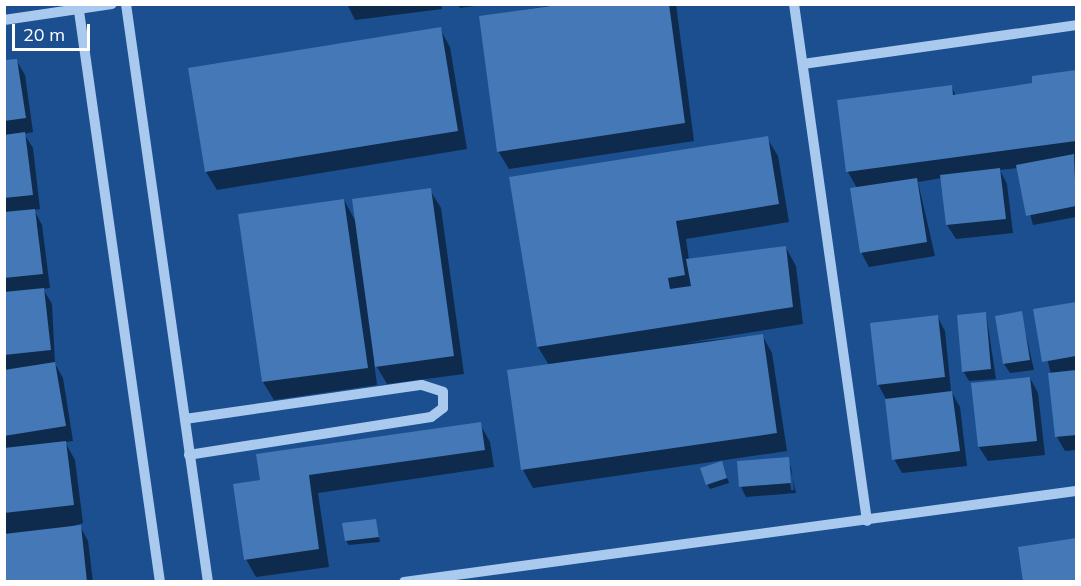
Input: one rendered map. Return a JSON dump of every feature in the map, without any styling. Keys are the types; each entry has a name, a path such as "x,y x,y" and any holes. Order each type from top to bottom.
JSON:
{"street":[{"path":"4,20 79,7 112,4"},
{"path":"126,4 208,582"},
{"path":"794,4 867,521"},
{"path":"79,7 160,582"},
{"path":"802,64 1077,25"},
{"path":"185,419 422,385 443,392 443,408 431,417 189,455"},
{"path":"404,582 1077,491"}],"building":[{"path":"565,4 669,4 685,123 497,152 479,16"},
{"path":"441,27 458,131 205,172 188,68"},
{"path":"17,59 26,118 4,121 4,60"},
{"path":"1076,70 1076,141 846,172 837,100 952,85 953,95 1032,83 1032,76"},
{"path":"25,132 33,195 4,198 4,135"},
{"path":"768,136 779,204 676,221 685,275 668,278 670,289 691,286 686,259 786,246 793,307 537,347 509,177"},
{"path":"1074,154 1076,206 1026,216 1016,165"},
{"path":"1000,168 1006,219 946,225 940,175"},
{"path":"917,178 927,242 860,253 850,188"},
{"path":"431,188 454,356 375,367 352,199"},
{"path":"344,199 368,368 262,382 238,214"},
{"path":"35,209 43,274 4,278 4,212"},
{"path":"44,288 51,350 4,355 4,292"},
{"path":"1076,302 1076,356 1042,362 1033,309"},
{"path":"1022,311 1030,360 1003,364 995,316"},
{"path":"986,312 991,369 962,372 957,315"},
{"path":"938,315 945,377 877,385 870,323"},
{"path":"763,334 777,433 521,470 507,370"},
{"path":"55,362 66,426 4,436 4,370"},
{"path":"1076,370 1076,435 1055,437 1048,373"},
{"path":"1030,377 1037,441 978,447 971,383"},
{"path":"952,391 960,451 892,460 885,399"},
{"path":"481,422 485,450 309,475 319,549 244,560 233,484 260,480 256,454"},
{"path":"66,441 74,505 4,513 4,448"},
{"path":"789,457 791,483 739,487 737,461"},
{"path":"722,461 727,478 706,485 700,468"},
{"path":"376,519 379,537 345,541 342,523"},
{"path":"81,525 87,582 4,582 4,534"},
{"path":"1076,538 1076,582 1023,582 1018,547"}]}
